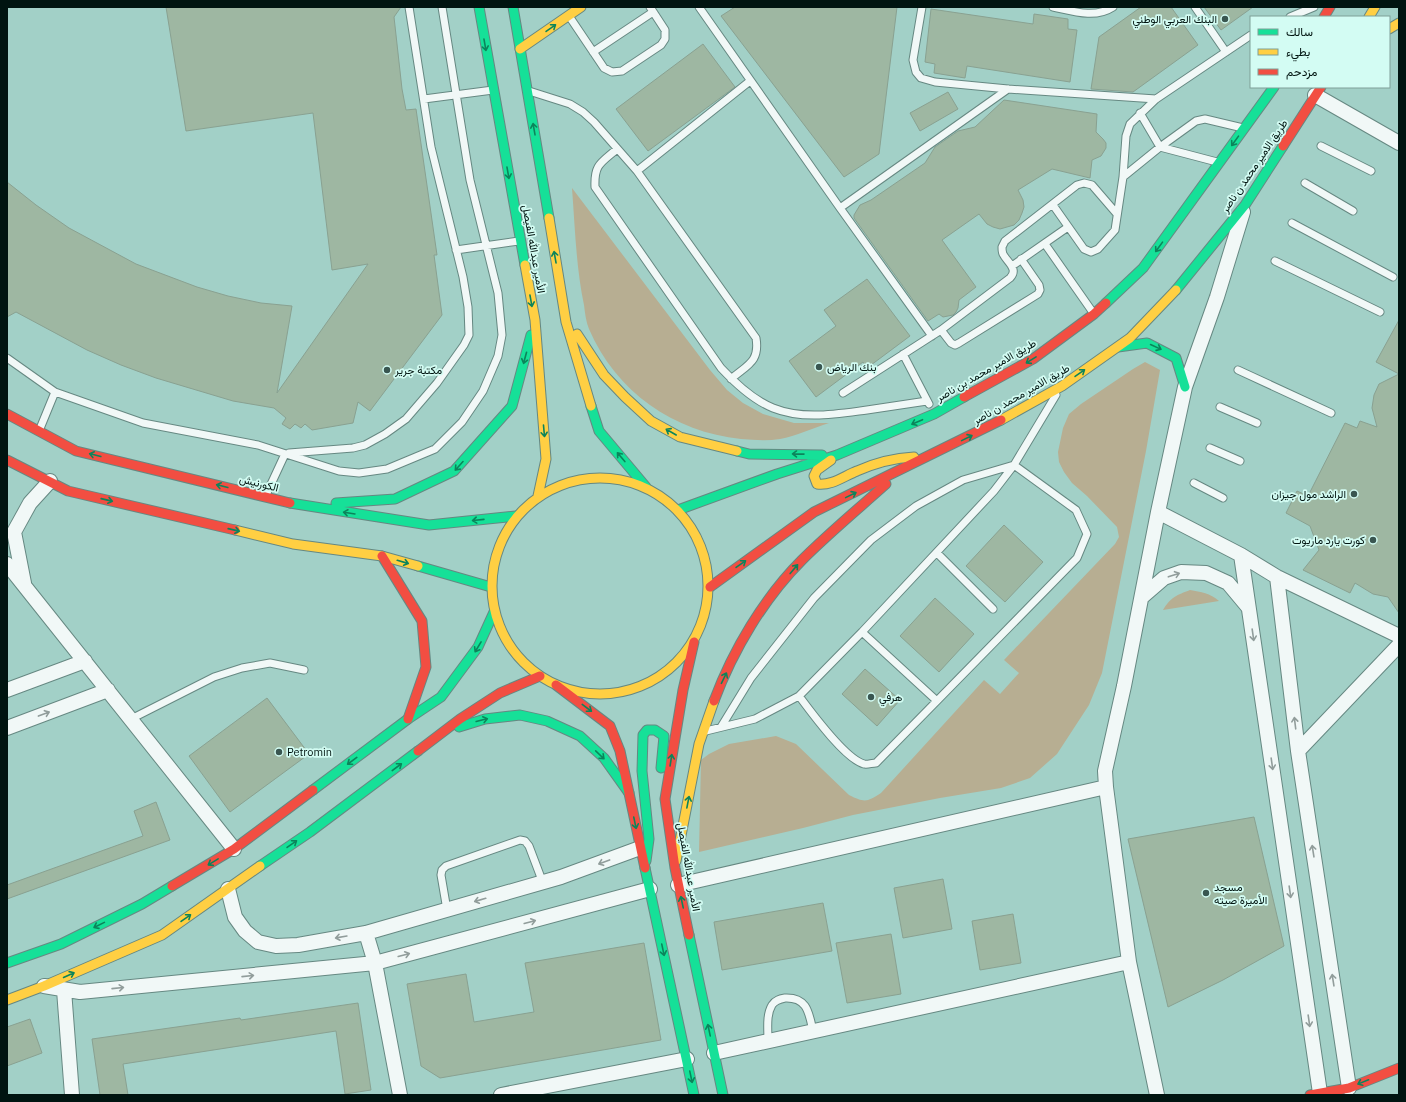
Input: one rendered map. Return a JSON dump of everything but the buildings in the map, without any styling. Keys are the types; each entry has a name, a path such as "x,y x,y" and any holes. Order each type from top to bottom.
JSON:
{"main road":[{"name":"الأمير عبدالله الفيصل","path":"479,7 535,320 546,459 538,496"},
{"path":"513,10 524,7"},
{"path":"520,49 581,7"},
{"path":"1324,16 1330,7"},
{"path":"1370,16 1375,7"},
{"name":"الأمير عبدالله الفيصل","path":"513,10 566,322 599,431 646,487"},
{"path":"1390,28 1399,23"},
{"name":"طريق الامير محمد بن ناصر","path":"678,510 778,474 837,455 934,414 1033,359 1094,314 1143,268 1273,88"},
{"name":"طريق الامير محمد ن ناصر","path":"710,587 814,512 991,426 1062,386 1130,338 1178,288 1245,206 1318,91"},
{"path":"565,314 604,375 625,397 652,420 680,437 749,454 837,455"},
{"path":"299,505 395,499 454,471 512,406 535,320"},
{"path":"1118,347 1147,343 1176,358 1185,388"},
{"name":"الكورنيش","path":"7,414 76,451 299,505 429,525 516,516"},
{"path":"837,455 816,470 814,476 817,484 824,486 855,472 878,464 908,457 928,456"},
{"path":"7,460 68,491 293,544 382,556 491,587"},
{"path":"674,868 699,744 720,685 742,640 769,599 802,560 903,469"},
{"path":"556,685 586,693 617,693 647,684 673,666 694,642 705,616 710,587 706,559 696,532 678,510 663,497 646,487 610,478 572,481 538,496 516,516 502,538 494,562 491,587 494,612 504,637 520,659 540,676 556,685 610,726 620,751 694,1095"},
{"path":"382,556 422,621 426,667 408,719"},
{"path":"7,962 61,944 142,904 234,849 408,719 441,697 478,647 494,612"},
{"name":"الأمير عبدالله الفيصل","path":"694,642 683,690 665,799 674,868 723,1095"},
{"path":"7,1000 44,986 162,935 310,832 445,731 500,693 540,676"},
{"path":"445,731 486,719 520,715 547,721 580,736 604,758 629,794"},
{"path":"645,867 649,839 642,771 642,743 643,734 648,730 655,730 664,736 664,749 660,772 665,799"},
{"path":"1315,1094 1349,1088 1399,1068"}],"street":[{"path":"1318,91 1399,143"},
{"path":"1157,1095 1129,962 1105,771 1185,388 1217,297 1245,206"},
{"path":"24,585 14,532 30,503 50,481"},
{"path":"1158,512 1241,555 1277,577 1399,636"},
{"path":"1241,555 1315,1094"},
{"path":"7,564 234,849"},
{"path":"1142,597 1164,578 1180,572 1206,573 1228,583 1249,608"},
{"path":"1277,577 1298,751 1349,1088"},
{"path":"1298,751 1399,645"},
{"path":"7,690 85,661"},
{"path":"7,728 108,690"},
{"path":"678,885 1106,787"},
{"path":"228,889 235,916 245,931 258,942 276,946 298,945 366,933 543,882 608,861 640,848"},
{"path":"44,986 80,992 375,963 650,889"},
{"path":"366,933 375,963 400,1095"},
{"path":"714,1053 1129,962"},
{"path":"64,990 72,1095"},
{"path":"501,1095 687,1059"}],"lane":[{"path":"285,454 353,448 365,445 385,434 406,419 437,383 464,345 469,335 468,307 463,277 431,147 409,7"},
{"path":"7,358 55,392 143,424 258,445 339,471 359,473 387,469 435,449 462,422 483,391 498,356 502,335 498,293 470,180 442,7"},
{"path":"699,7 932,336"},
{"path":"922,7 913,60 916,72 921,78 935,82 1008,89 1156,99"},
{"path":"1053,7 1085,13 1098,13 1113,7"},
{"path":"1196,7 1226,52"},
{"path":"1292,16 1314,7"},
{"path":"569,16 593,52 604,68 612,72 622,71 661,45 665,39 665,30 651,9 593,52"},
{"path":"1053,205 1084,249 1090,252 1098,249 1115,230 1123,176 1126,136 1130,124 1156,99 1250,36"},
{"path":"636,171 750,80"},
{"path":"840,208 1008,89"},
{"path":"424,99 493,90"},
{"path":"527,90 570,104 583,112 594,122 636,171 756,338 757,348 755,358 731,379"},
{"path":"1140,113 1160,147 1220,162"},
{"path":"1123,176 1196,121 1205,119 1244,129"},
{"path":"1321,146 1371,171"},
{"path":"617,149 596,168 595,187 721,368 731,379 757,400 774,408 796,414 827,415 927,401"},
{"path":"843,393 941,330 1010,278 1014,274 1014,271 1003,254 1002,247 1005,241 1077,185 1084,183 1092,185 1117,214"},
{"path":"1305,183 1353,211"},
{"path":"1292,223 1393,277"},
{"path":"1012,266 1068,227"},
{"path":"456,250 521,241"},
{"path":"1045,244 1094,314"},
{"path":"941,330 951,343 955,345 1038,294 1040,290 1039,285 1021,259"},
{"path":"1275,261 1380,312"},
{"path":"904,354 934,414"},
{"path":"1238,370 1331,412"},
{"path":"704,731 755,719 799,696 862,632 994,491 1014,465 1062,386"},
{"path":"39,431 55,392"},
{"path":"1220,407 1257,424"},
{"path":"1210,448 1240,461"},
{"path":"265,496 285,454"},
{"path":"799,696 815,717 851,758 865,764 876,763 1077,558 1088,534 1076,510 1014,465"},
{"path":"722,727 751,678 809,604 871,540 916,506 963,480 1014,465"},
{"path":"1194,482 1223,498"},
{"path":"937,553 993,609"},
{"path":"862,632 937,701"},
{"path":"131,720 214,677 242,668 270,663 304,670"},
{"path":"447,910 441,875 442,870 446,866 520,840 529,846 543,882"},
{"path":"768,1041 768,1018 770,1010 773,1003 780,999 794,998 803,1002 808,1012 813,1031"}],"shaded area":[{"path":"572,188 710,370 727,390 743,403 763,414 794,423 829,423 792,436 775,440 741,439 716,435 693,428 671,418 650,405 631,390 615,372 601,352 587,323 577,262"},
{"path":"1145,362 1160,370 1146,451 1102,673 1089,705 1057,754 1030,778 1001,788 853,815 699,852 701,760 709,754 729,744 776,736 796,744 849,795 862,800 869,800 881,793 984,680 1000,694 1019,673 1004,660 1115,544 1119,537 1117,527 1072,483 1059,462 1058,452 1063,428 1069,414 1081,404"},
{"path":"1190,590 1202,592 1216,598 1219,601 1163,610 1175,597"}],"traffic: fast":[{"path":"479,7 525,265"},
{"path":"513,7 549,218"},
{"path":"1106,303 1143,268 1273,88"},
{"path":"1176,290 1245,205 1283,146"},
{"path":"336,503 395,499 454,471 512,406 531,335"},
{"path":"1118,347 1147,343 1176,358 1185,387"},
{"path":"678,510 777,474 837,455 934,414 964,397"},
{"path":"591,406 599,431 646,487"},
{"path":"737,451 749,454 822,455"},
{"path":"290,503 429,525 516,516"},
{"path":"418,566 491,587"},
{"path":"313,790 408,719 441,697 478,647 494,612"},
{"path":"459,727 485,719 520,715 547,721 580,736 604,758 629,793"},
{"path":"646,861 649,839 642,771 643,735 647,730 655,730 664,736 661,768"},
{"path":"260,866 310,832 418,751"},
{"path":"645,868 694,1095"},
{"path":"7,963 61,944 142,904 172,886"},
{"path":"689,935 723,1095"}],"traffic: slow":[{"path":"520,49 581,7"},
{"path":"1370,16 1375,7"},
{"path":"1390,28 1399,23"},
{"path":"549,218 566,322 591,406"},
{"path":"525,265 535,320 546,459 538,496"},
{"path":"1001,420 1062,386 1130,338 1176,290"},
{"path":"577,334 604,375 651,421 680,437 737,451"},
{"path":"831,460 817,470 814,476 817,484 828,484 878,463 899,458 914,457"},
{"path":"589,478 611,478 631,482 641,486 660,496 677,509 690,526 700,545 704,555 708,575 708,586 708,597 704,617 700,627 690,646 677,663 660,676 631,690 611,694 589,694 569,690 549,681 531,670 516,655 505,637 496,617 492,597 492,575 496,555 505,535 516,517 531,502 549,491 569,482 589,478"},
{"path":"235,530 293,544 382,556 418,566"},
{"path":"676,861 699,744 714,701"},
{"path":"7,1000 44,986 162,935 260,866"}],"traffic: jam":[{"path":"1325,16 1330,7"},
{"path":"1283,146 1320,88"},
{"path":"964,397 1033,359 1094,314 1106,303"},
{"path":"7,414 76,451 290,503"},
{"path":"710,587 814,512 1001,420"},
{"path":"7,460 68,491 235,530"},
{"path":"714,701 730,663 740,644 762,608 775,591 812,550 886,484"},
{"path":"382,556 422,621 426,667 408,719"},
{"path":"689,935 675,868 665,799 683,690 694,642"},
{"path":"418,751 460,719 500,693 540,676"},
{"path":"556,685 610,726 620,751 645,868"},
{"path":"172,886 234,849 313,790"},
{"path":"1310,1095 1349,1088 1399,1068"}],"place":[{"name":"البنك العربي الوطني","path":"1225,19"},
{"name":"بنك الرياض","path":"819,367"},
{"name":"مكتبة جرير","path":"387,370"},
{"name":"الراشد مول جيزان","path":"1354,494"},
{"name":"كورت يارد ماريوت","path":"1373,540"},
{"name":"هرفي","path":"871,697"},
{"name":"Petromin","path":"279,752"},
{"name":"مسجد الأميرة صيته","path":"1206,893"}]}
